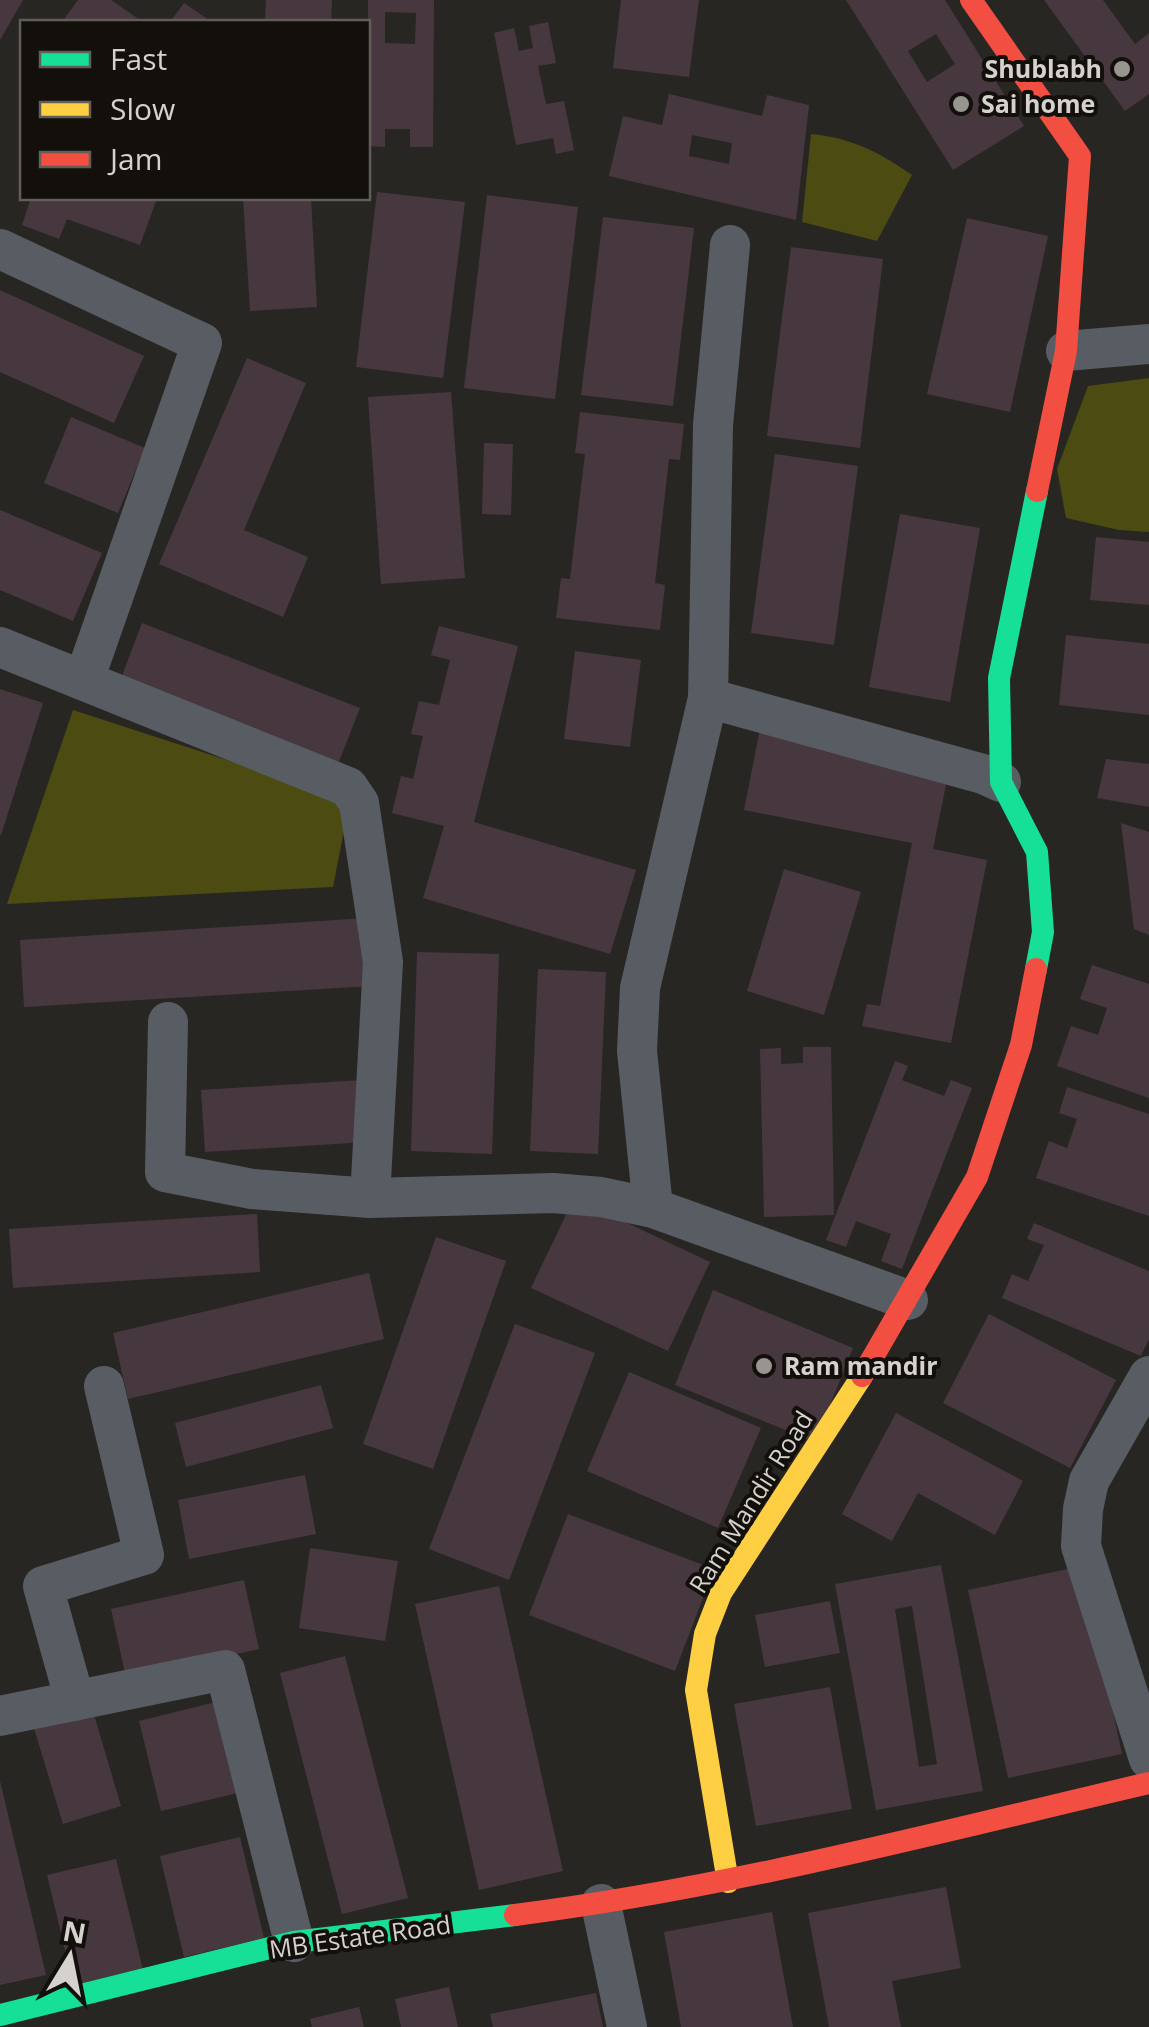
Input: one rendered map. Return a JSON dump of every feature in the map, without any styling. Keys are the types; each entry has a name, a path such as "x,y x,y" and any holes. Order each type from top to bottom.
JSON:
{"street":[{"path":"708,698 1001,782 999,678 1066,351 1080,156 971,0"},
{"path":"653,1208 637,1050 640,988 708,698 713,425 730,245"},
{"path":"0,249 202,344 84,680"},
{"path":"1066,351 1149,344"},
{"path":"0,647 348,787 354,794 359,802 383,962 370,1198"},
{"name":"Ram Mandir Road","path":"728,1882 696,1690 705,1634 721,1593 908,1300 977,1177 1021,1045 1043,932 1037,852 1001,782"},
{"path":"168,1022 165,1172 252,1189 370,1198 553,1193 601,1197 653,1208 908,1300"},
{"path":"1149,1376 1089,1480 1081,1546 1149,1759"},
{"path":"75,1701 42,1586 144,1555 104,1386"},
{"path":"0,1716 225,1670 294,1942"},
{"name":"MB Estate Road","path":"0,2016 294,1942 601,1904 728,1882 1149,1783"},
{"path":"601,1904 627,2027"}],"shaded area":[{"path":"811,134 865,147 912,175 877,241 802,222"},
{"path":"1149,378 1149,532 1119,530 1066,518 1057,469 1088,386"},
{"path":"73,710 350,800 333,887 7,904"}],"building":[{"path":"0,0 23,0 0,40"},
{"path":"78,0 111,0 140,20 63,20"},
{"path":"266,0 332,0 331,20 265,20"},
{"path":"368,0 434,0 433,147 410,147 410,129 385,129 385,147 370,146","holes":["385,12 416,13 415,44 385,43"]},
{"path":"621,0 699,0 689,77 613,68"},
{"name":"Sai home","path":"846,0 945,0 1024,126 953,170","holes":["936,34 955,64 927,82 908,51"]},
{"name":"Shublabh","path":"1044,0 1103,0 1135,44 1149,33 1149,94 1125,111"},
{"path":"184,3 209,20 171,20"},
{"path":"548,22 556,63 538,66 546,104 564,101 574,150 556,154 553,138 516,145 494,33 514,28 519,51 533,48 529,26"},
{"path":"669,94 762,116 767,95 809,105 796,220 609,176 623,116 662,125","holes":["692,135 732,143 729,164 689,156"]},
{"path":"377,192 465,202 443,378 356,367"},
{"path":"487,195 578,207 555,399 464,388"},
{"path":"30,200 156,201 140,245 67,219 59,239 22,225"},
{"path":"243,200 311,200 317,307 250,311"},
{"path":"603,217 694,228 673,406 581,395"},
{"path":"967,218 1048,236 1010,412 927,394"},
{"path":"791,247 883,259 860,448 767,436"},
{"path":"0,290 144,356 114,423 0,372"},
{"path":"247,358 306,383 244,530 308,557 283,617 159,564"},
{"path":"451,392 465,578 381,584 368,397"},
{"path":"580,412 684,424 680,460 669,459 655,583 665,585 660,630 556,618 561,578 570,579 585,454 575,453"},
{"path":"71,417 145,448 118,513 44,483"},
{"path":"484,443 513,444 511,515 482,514"},
{"path":"775,454 858,466 834,645 751,633"},
{"path":"0,510 102,553 73,621 0,590"},
{"path":"900,514 980,528 950,702 869,687"},
{"path":"1096,537 1149,542 1149,605 1090,600"},
{"path":"142,623 360,708 334,774 117,689"},
{"path":"439,626 518,646 474,822 636,870 610,954 423,898 444,826 392,813 401,776 413,779 423,736 411,734 419,701 439,705 450,660 431,655"},
{"path":"1066,635 1149,644 1149,715 1059,705"},
{"path":"575,651 641,660 630,747 564,739"},
{"path":"0,689 43,703 1,835 0,835"},
{"path":"760,729 950,765 933,849 987,860 951,1043 862,1026 867,1004 880,1006 912,843 744,810"},
{"path":"1106,759 1149,764 1149,807 1097,798"},
{"path":"1121,823 1149,832 1149,935 1134,929"},
{"path":"784,869 861,892 824,1015 747,991"},
{"path":"367,918 372,986 24,1007 20,940"},
{"path":"417,952 499,954 492,1154 411,1151"},
{"path":"1092,965 1149,984 1149,1098 1057,1066 1071,1026 1098,1035 1107,1008 1080,999"},
{"path":"538,969 606,972 598,1154 530,1151"},
{"path":"803,1047 831,1047 834,1215 764,1217 760,1049 781,1048 781,1064 803,1063"},
{"path":"895,1061 908,1066 902,1080 944,1096 951,1080 972,1088 902,1269 881,1261 891,1234 856,1221 846,1247 826,1240"},
{"path":"363,1080 367,1142 205,1152 201,1090"},
{"path":"1067,1087 1149,1114 1149,1216 1036,1178 1049,1141 1067,1148 1077,1119 1059,1113"},
{"path":"574,1198 710,1262 668,1351 531,1288"},
{"path":"257,1214 260,1272 13,1288 9,1229"},
{"path":"1034,1223 1149,1271 1149,1339 1141,1356 1002,1298 1012,1274 1028,1281 1044,1245 1027,1239"},
{"path":"436,1237 506,1261 433,1469 363,1444"},
{"path":"369,1273 384,1339 128,1399 113,1333"},
{"name":"Ram mandir","path":"713,1290 853,1348 815,1442 675,1385"},
{"path":"989,1314 1116,1380 1070,1468 943,1403"},
{"path":"515,1324 595,1353 509,1580 429,1549"},
{"path":"629,1372 761,1428 718,1528 587,1471"},
{"path":"321,1385 333,1428 186,1467 175,1423"},
{"path":"896,1413 1023,1481 995,1535 918,1493 892,1541 842,1514"},
{"path":"305,1475 316,1534 189,1559 178,1500"},
{"path":"568,1514 714,1569 675,1671 529,1615"},
{"path":"310,1548 398,1561 385,1641 299,1628"},
{"path":"941,1565 983,1791 876,1810 835,1584","holes":["912,1606 937,1764 919,1767 895,1609"]},
{"path":"1082,1566 1122,1754 1008,1778 968,1590"},
{"path":"244,1580 259,1649 126,1678 111,1609"},
{"path":"499,1586 563,1871 479,1890 415,1604"},
{"path":"830,1601 840,1653 765,1667 755,1615"},
{"path":"345,1656 408,1898 342,1914 280,1673"},
{"path":"830,1687 852,1809 756,1826 734,1704"},
{"path":"216,1702 238,1793 161,1811 139,1721"},
{"path":"92,1708 121,1806 63,1824 33,1725"},
{"path":"0,1781 46,1975 0,1985"},
{"path":"240,1837 264,1938 184,1957 160,1856"},
{"path":"116,1859 143,1970 74,1987 47,1875"},
{"path":"946,1887 961,1968 892,1981 901,2027 829,2027 808,1913"},
{"path":"772,1912 793,2027 681,2027 664,1932"},
{"path":"449,1987 458,2027 401,2027 395,1999"},
{"path":"596,1993 603,2027 493,2027 490,2014"},
{"path":"359,2007 364,2027 312,2027 310,2019"}],"traffic: fast":[{"path":"1036,969 1043,932 1037,852 1001,782 999,678 1037,491"},
{"path":"0,2015 294,1942 515,1915"}],"traffic: slow":[{"path":"728,1882 696,1690 705,1634 721,1593 862,1376"}],"traffic: jam":[{"path":"971,0 1080,156 1066,351 1037,491"},
{"path":"862,1376 977,1177 1021,1045 1036,969"},
{"path":"515,1915 755,1874 1149,1783"}],"place":[{"name":"Shublabh","path":"1122,69"},
{"name":"Sai home","path":"961,104"},
{"name":"Ram mandir","path":"764,1366"}]}
